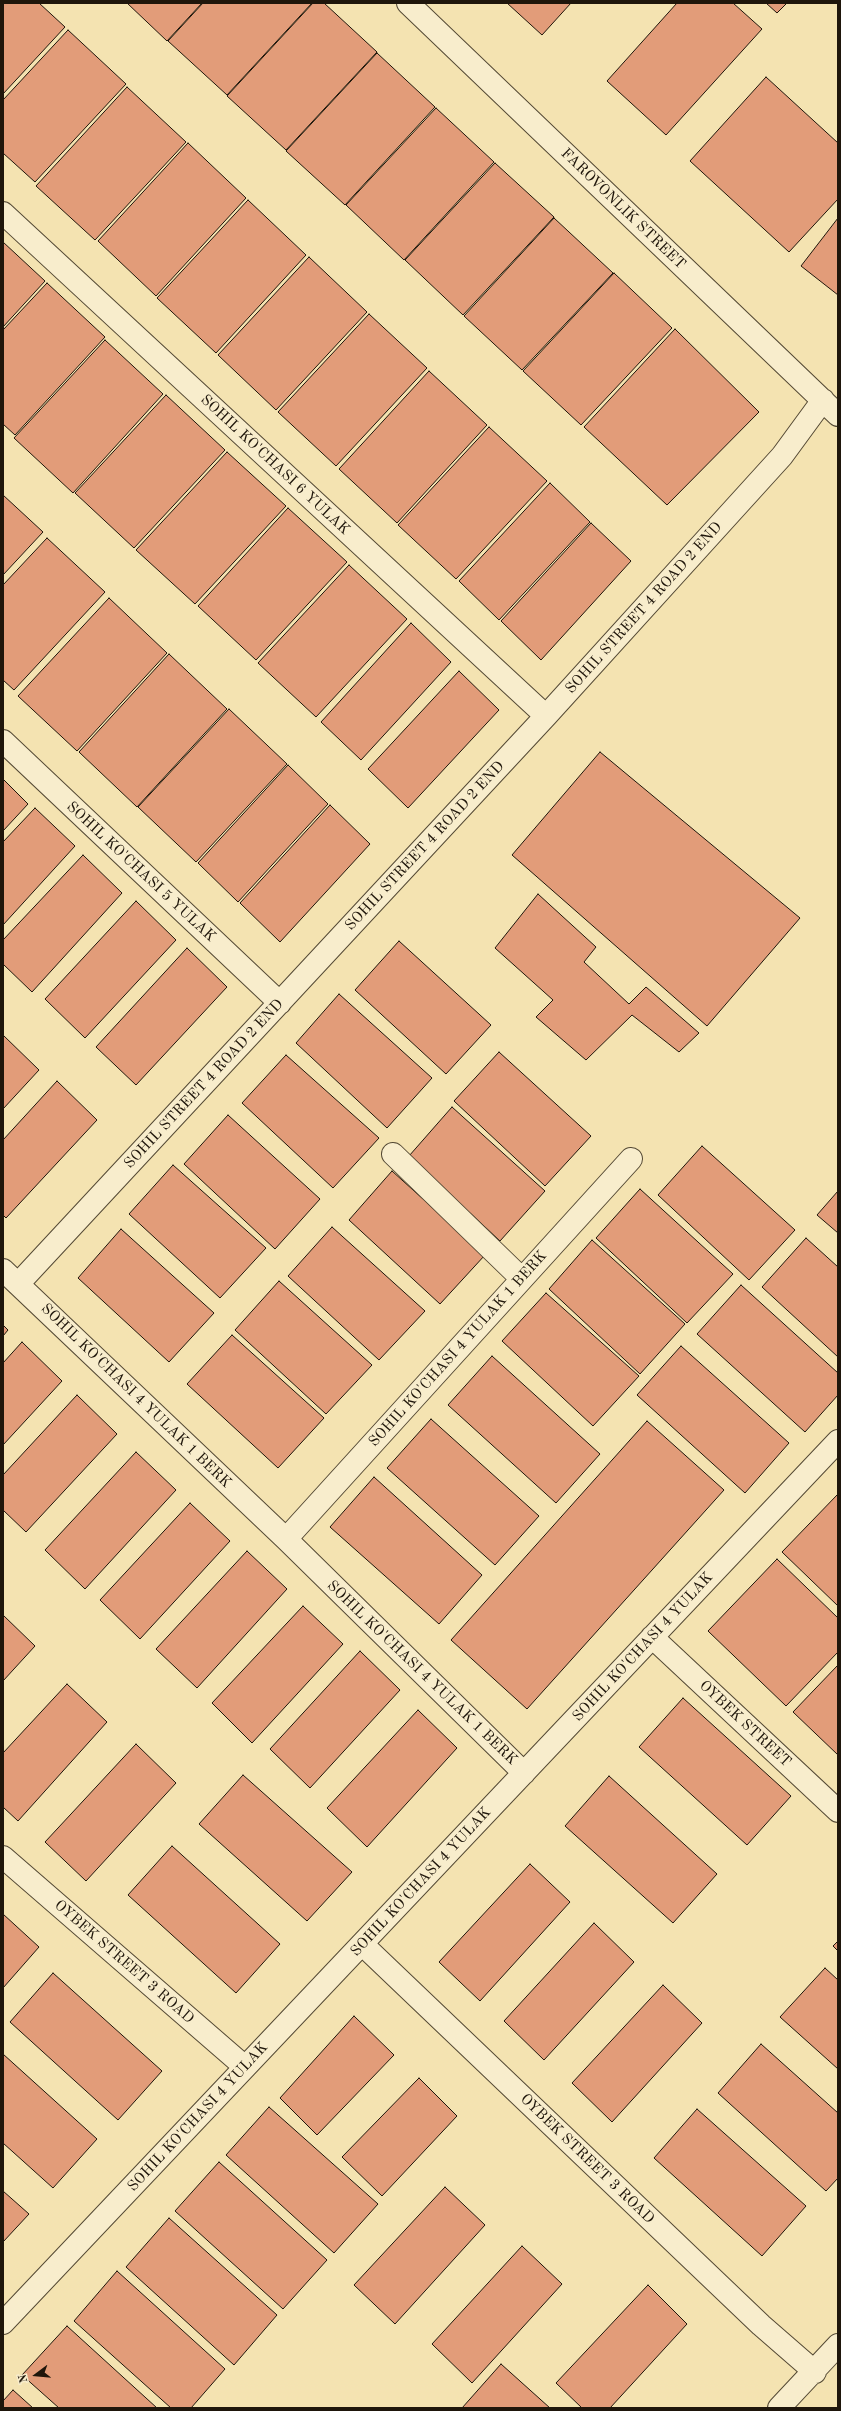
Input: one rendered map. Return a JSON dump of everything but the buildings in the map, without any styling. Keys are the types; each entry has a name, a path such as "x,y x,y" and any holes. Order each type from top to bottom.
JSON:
{"street":[{"name":"FAROVONLIK STREET","path":"408,3 830,408"},
{"name":"SOHIL KO'CHASI 6 YULAK","path":"3,213 546,716"},
{"name":"SOHIL STREET 4 ROAD 2 END","path":"10,1277 280,1003 546,716 782,456 830,408"},
{"name":"SOHIL KO'CHASI 5 YULAK","path":"3,741 280,1003"},
{"path":"393,1154 522,1279"},
{"name":"SOHIL KO'CHASI 4 YULAK 1 BERK","path":"286,1539 630,1159"},
{"name":"SOHIL KO'CHASI 4 YULAK 1 BERK","path":"10,1277 286,1539 524,1773"},
{"name":"SOHIL KO'CHASI 4 YULAK","path":"3,2323 652,1637 836,1446"},
{"name":"OYBEK STREET","path":"652,1637 838,1811"},
{"name":"OYBEK STREET 3 ROAD","path":"3,1857 245,2067"},
{"name":"OYBEK STREET 3 ROAD","path":"362,1944 761,2325 815,2372"},
{"path":"779,2408 815,2372 838,2345"}]}
